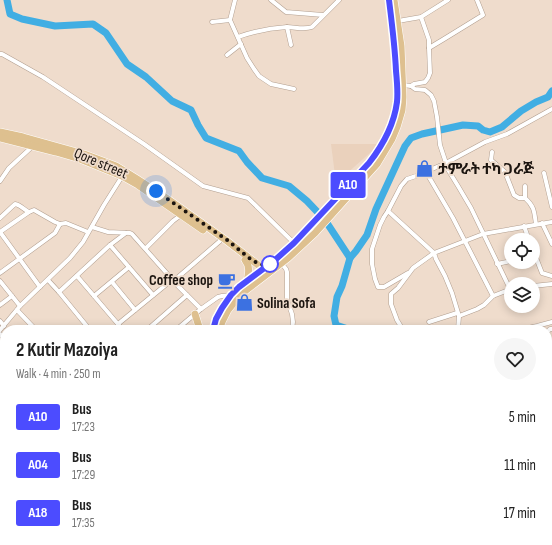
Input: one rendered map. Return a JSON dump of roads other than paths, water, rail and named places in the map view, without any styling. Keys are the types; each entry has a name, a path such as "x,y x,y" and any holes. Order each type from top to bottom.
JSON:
{"main road":[{"path":"214,325 222,308 231,295 247,281 282,264 316,231 332,208 377,153 386,139 397,101 397,78 389,0"},
{"path":"221,325 228,310 236,300 271,263 294,243 310,226 332,208 377,164 392,139 402,110 407,86 394,0"},
{"name":"Qore street","path":"0,132 124,174 165,197 221,236 264,272"},
{"name":"Qore street","path":"0,138 35,143"},
{"name":"Qore street","path":"124,174 181,215 249,260"},
{"path":"247,281 249,273 249,260 263,265 271,263"},
{"path":"195,314 198,325"}],"street":[{"path":"235,0 230,20 247,58 259,76 271,84 294,89"},
{"path":"271,0 286,12 323,15"},
{"path":"238,37 258,30 288,27 305,29 312,27 339,0"},
{"path":"398,21 421,17 448,0"},
{"path":"428,48 483,15 478,0"},
{"path":"407,86 425,82 430,73 428,48 429,40 421,17"},
{"path":"212,22 230,20"},
{"path":"288,27 291,45"},
{"path":"227,55 241,44"},
{"path":"0,54 43,77 144,144 203,186 248,198 294,243"},
{"path":"407,86 425,90 431,95 434,101 438,136 447,168 471,208 504,277"},
{"path":"408,273 384,287 378,287 371,257 372,249 380,225 401,186 407,179 446,163 485,142 507,134 552,109"},
{"path":"0,181 9,168 35,143"},
{"path":"492,152 491,160 505,172 514,194 519,198 525,198 531,203 536,224"},
{"path":"426,172 454,218 493,296"},
{"path":"544,173 552,207"},
{"path":"5,325 18,308 70,258 83,242 124,174"},
{"path":"525,186 525,198"},
{"path":"0,218 15,204 29,212"},
{"path":"40,287 0,232 34,210 60,224 66,223 88,232"},
{"path":"388,211 434,253 446,276 452,293 458,314 458,325"},
{"path":"146,248 181,215"},
{"path":"400,325 391,304 391,294 398,288 413,268 434,253 484,234 552,222"},
{"path":"542,223 552,244"},
{"path":"0,273 55,233 60,224"},
{"path":"524,226 526,233"},
{"path":"92,227 108,232 132,234 201,309"},
{"path":"59,292 110,245 127,233"},
{"path":"77,276 118,324 172,279 177,278 220,241"},
{"path":"110,245 153,295"},
{"path":"497,264 504,262"},
{"path":"282,264 287,272 287,300 293,325"},
{"path":"94,296 129,267"},
{"path":"540,269 542,273 552,276"},
{"path":"48,280 86,325"},
{"path":"0,281 12,296 18,308 32,325"},
{"path":"112,282 135,310"},
{"path":"540,285 552,284"},
{"path":"429,322 477,309 484,305 493,296 504,291"},
{"path":"152,325 188,295"},
{"path":"182,325 218,297 231,295"},
{"path":"0,305 12,296"},
{"path":"541,325 552,322"}],"waterway":[{"path":"7,0 10,14 22,19 55,26 93,24 106,33 127,64 146,77 172,101 191,110 206,138 239,151 262,178 289,186 307,201 325,220 350,258"},
{"path":"336,325 334,316 337,297 342,286 350,258 367,235 376,209 405,146 411,138 422,134 463,125 478,126 483,130 490,132 502,127 521,111 548,97 552,91"}],"place":[{"name":"ታምራት ተካ ጋራጅ","path":"425,169"},
{"name":"Coffee shop","path":"226,280"},
{"name":"Solina Sofa","path":"244,303"}]}
